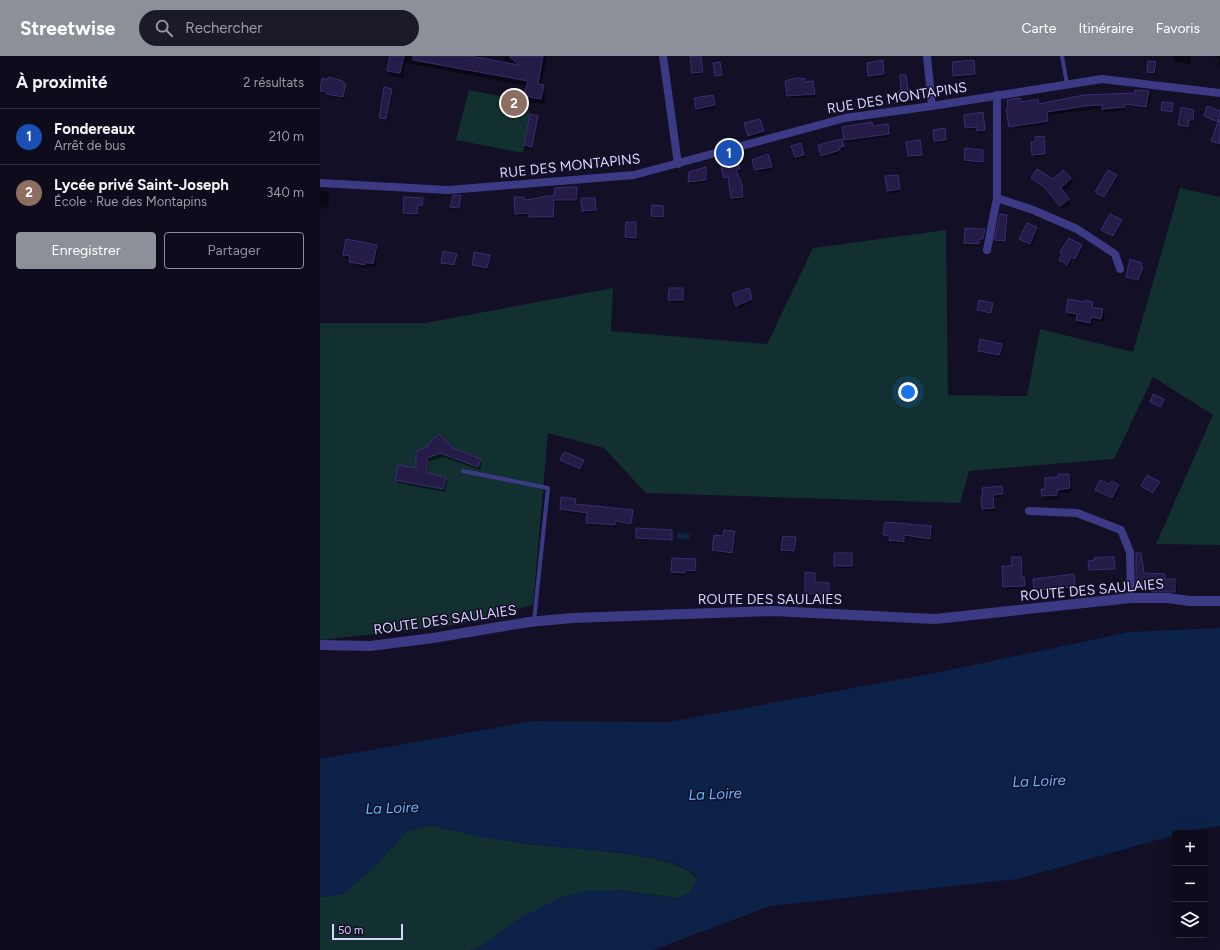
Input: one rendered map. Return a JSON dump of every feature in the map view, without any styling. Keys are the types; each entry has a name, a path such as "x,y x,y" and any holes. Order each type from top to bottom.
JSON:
{"street":[{"path":"662,56 678,164"},
{"path":"927,56 932,106"},
{"name":"RUE DES MONTAPINS","path":"320,183 448,190 634,175 845,118 1102,79 1220,93"},
{"path":"987,250 997,198 997,95"},
{"path":"997,198 1033,210 1077,229 1115,254 1120,270"},
{"path":"1029,511 1077,513 1121,530 1130,552 1131,598"},
{"name":"ROUTE DES SAULAIES","path":"320,645 370,646 433,638 534,621 572,618 773,611 936,619 1131,598 1168,598 1220,601"}],"lane":[{"path":"1062,56 1067,84"},
{"path":"463,471 548,488 534,621"}],"green space":[{"path":"469,90 525,101 530,114 523,153 456,140"},
{"path":"1180,188 1220,197 1220,545 1156,544 1213,415 1153,377 1114,459 969,471 960,503 646,493 604,448 548,433 533,605 449,626 320,640 320,323 425,323 613,288 611,331 767,344 813,248 946,230 948,395 1027,396 1040,329 1133,352"},
{"path":"430,825 479,836 528,844 645,857 669,862 687,870 697,879 690,893 678,898 616,890 589,890 523,916 480,947 470,950 320,950 320,897 343,894 379,862 406,832"}],"water":[{"path":"678,532 690,534 689,540 677,538"},
{"name":"La Loire","path":"1220,628 1220,826 1194,830 1172,830 1172,836 1018,879 770,906 653,950 470,950 480,947 523,916 562,897 589,890 616,890 678,898 690,893 697,879 694,873 676,864 618,852 546,846 484,838 430,825 406,832 379,862 343,894 320,897 320,759 534,721 669,722 935,673 1129,632"}],"building":[{"path":"390,56 404,56 400,73 387,71"},
{"path":"413,56 470,56 519,65 509,56 543,56 538,84 544,85 541,99 524,96 528,81 413,60"},
{"path":"690,56 701,56 703,72 692,73"},
{"path":"883,60 884,74 868,76 867,63"},
{"path":"974,60 975,74 953,76 952,62"},
{"path":"1148,61 1156,62 1154,73 1147,72"},
{"path":"720,62 722,75 715,76 713,63"},
{"path":"900,75 906,75 910,100 895,102 894,92 901,92"},
{"path":"328,77 343,81 343,83 346,84 343,97 326,94 326,92 320,91 322,78 328,80"},
{"path":"797,78 805,79 805,82 813,81 815,94 787,96 785,81"},
{"path":"384,87 392,89 386,119 379,118"},
{"path":"1135,90 1149,91 1146,107 1124,104 1125,107 1102,109 1102,105 1085,106 1047,112 1048,121 1009,127 1006,109 1008,108 1007,100 1020,98 1021,102 1038,99 1039,104 1084,95 1135,93"},
{"path":"713,95 715,105 696,109 694,98"},
{"path":"1162,102 1173,103 1172,112 1161,110"},
{"path":"1207,106 1220,111 1218,122 1204,116"},
{"path":"1181,107 1194,110 1193,120 1189,120 1188,127 1178,125"},
{"path":"983,112 985,130 977,131 976,127 965,128 964,115"},
{"path":"530,114 538,116 532,147 524,145"},
{"path":"760,119 764,131 748,136 744,123"},
{"path":"1219,119 1220,120 1220,144 1211,141"},
{"path":"872,122 873,126 888,124 889,134 844,140 842,127"},
{"path":"945,128 946,140 934,141 933,130"},
{"path":"1044,136 1045,154 1032,155 1031,142 1035,142 1035,137"},
{"path":"842,139 844,146 839,148 840,150 821,156 818,145"},
{"path":"920,140 922,155 908,156 906,142"},
{"path":"801,143 804,155 795,157 791,146"},
{"path":"965,148 983,150 983,162 964,160"},
{"path":"768,154 772,167 755,170 752,160"},
{"path":"738,162 740,169 736,170 742,184 743,197 731,198 728,177 724,178 721,167"},
{"path":"706,167 706,180 688,182 689,172"},
{"path":"1037,169 1053,179 1063,170 1071,178 1061,188 1069,199 1060,206 1045,188 1031,178"},
{"path":"1108,170 1117,175 1104,197 1095,192"},
{"path":"898,175 900,189 887,191 885,176"},
{"path":"577,187 576,200 554,200 553,217 529,217 530,213 515,214 514,197 524,197 524,200 554,196 555,188"},
{"path":"453,195 461,195 459,208 450,207"},
{"path":"404,197 423,198 422,206 418,205 417,214 403,213"},
{"path":"581,198 595,198 596,210 582,211"},
{"path":"652,205 664,206 663,217 651,216"},
{"path":"1000,214 1007,215 1005,241 994,240"},
{"path":"1110,214 1122,220 1113,236 1101,230"},
{"path":"626,222 636,222 636,238 625,237"},
{"path":"1027,223 1037,227 1030,244 1019,239"},
{"path":"965,228 985,229 983,239 979,239 979,244 964,243"},
{"path":"1069,238 1082,245 1075,259 1071,257 1067,265 1059,260 1062,253 1060,252"},
{"path":"346,239 377,245 373,264 366,262 365,265 349,262 350,256 343,255"},
{"path":"443,251 457,254 454,265 441,263"},
{"path":"474,252 490,255 487,268 472,265"},
{"path":"1130,259 1142,263 1141,267 1143,268 1138,280 1126,277"},
{"path":"669,288 683,288 683,300 668,300"},
{"path":"749,288 752,299 736,306 732,294"},
{"path":"1068,299 1093,302 1092,307 1103,309 1101,319 1091,317 1090,323 1076,320 1077,314 1066,312"},
{"path":"979,300 993,303 991,313 977,310"},
{"path":"980,339 1002,344 999,355 978,351"},
{"path":"1153,394 1164,399 1161,407 1150,402"},
{"path":"439,434 453,448 481,459 478,467 440,453 427,458 427,473 446,477 443,489 395,480 398,465 416,468 416,452 429,446 428,444"},
{"path":"564,452 584,460 580,469 560,460"},
{"path":"1058,474 1069,474 1070,488 1057,490 1057,495 1042,496 1041,489 1045,489 1045,478 1058,477"},
{"path":"1147,475 1160,482 1153,493 1141,486"},
{"path":"1100,480 1108,484 1112,481 1119,485 1112,498 1095,490"},
{"path":"1002,486 1003,494 993,495 994,508 982,509 982,488"},
{"path":"561,497 576,499 575,504 633,510 631,524 615,521 615,525 586,523 587,513 560,509"},
{"path":"885,522 931,526 930,539 904,535 904,542 889,540 890,536 883,535"},
{"path":"636,528 672,530 672,540 636,538"},
{"path":"724,530 735,531 732,553 712,550 714,535 723,536"},
{"path":"783,536 796,537 794,551 781,550"},
{"path":"834,553 852,553 852,566 834,566"},
{"path":"1136,553 1141,553 1144,573 1165,574 1165,579 1175,579 1175,592 1152,592 1150,584 1136,584"},
{"path":"1011,557 1021,557 1022,577 1024,577 1025,586 1003,587 1002,566 1012,566"},
{"path":"1114,557 1115,569 1089,570 1088,561 1095,560 1094,558"},
{"path":"672,558 696,559 695,571 685,570 685,573 671,572"},
{"path":"805,572 815,573 815,582 829,583 829,594 805,594"},
{"path":"1074,574 1075,587 1034,590 1033,579"}],"place":[{"name":"Lycée privé Saint-Joseph","path":"514,103"},
{"name":"Fondereaux","path":"729,153"}]}
